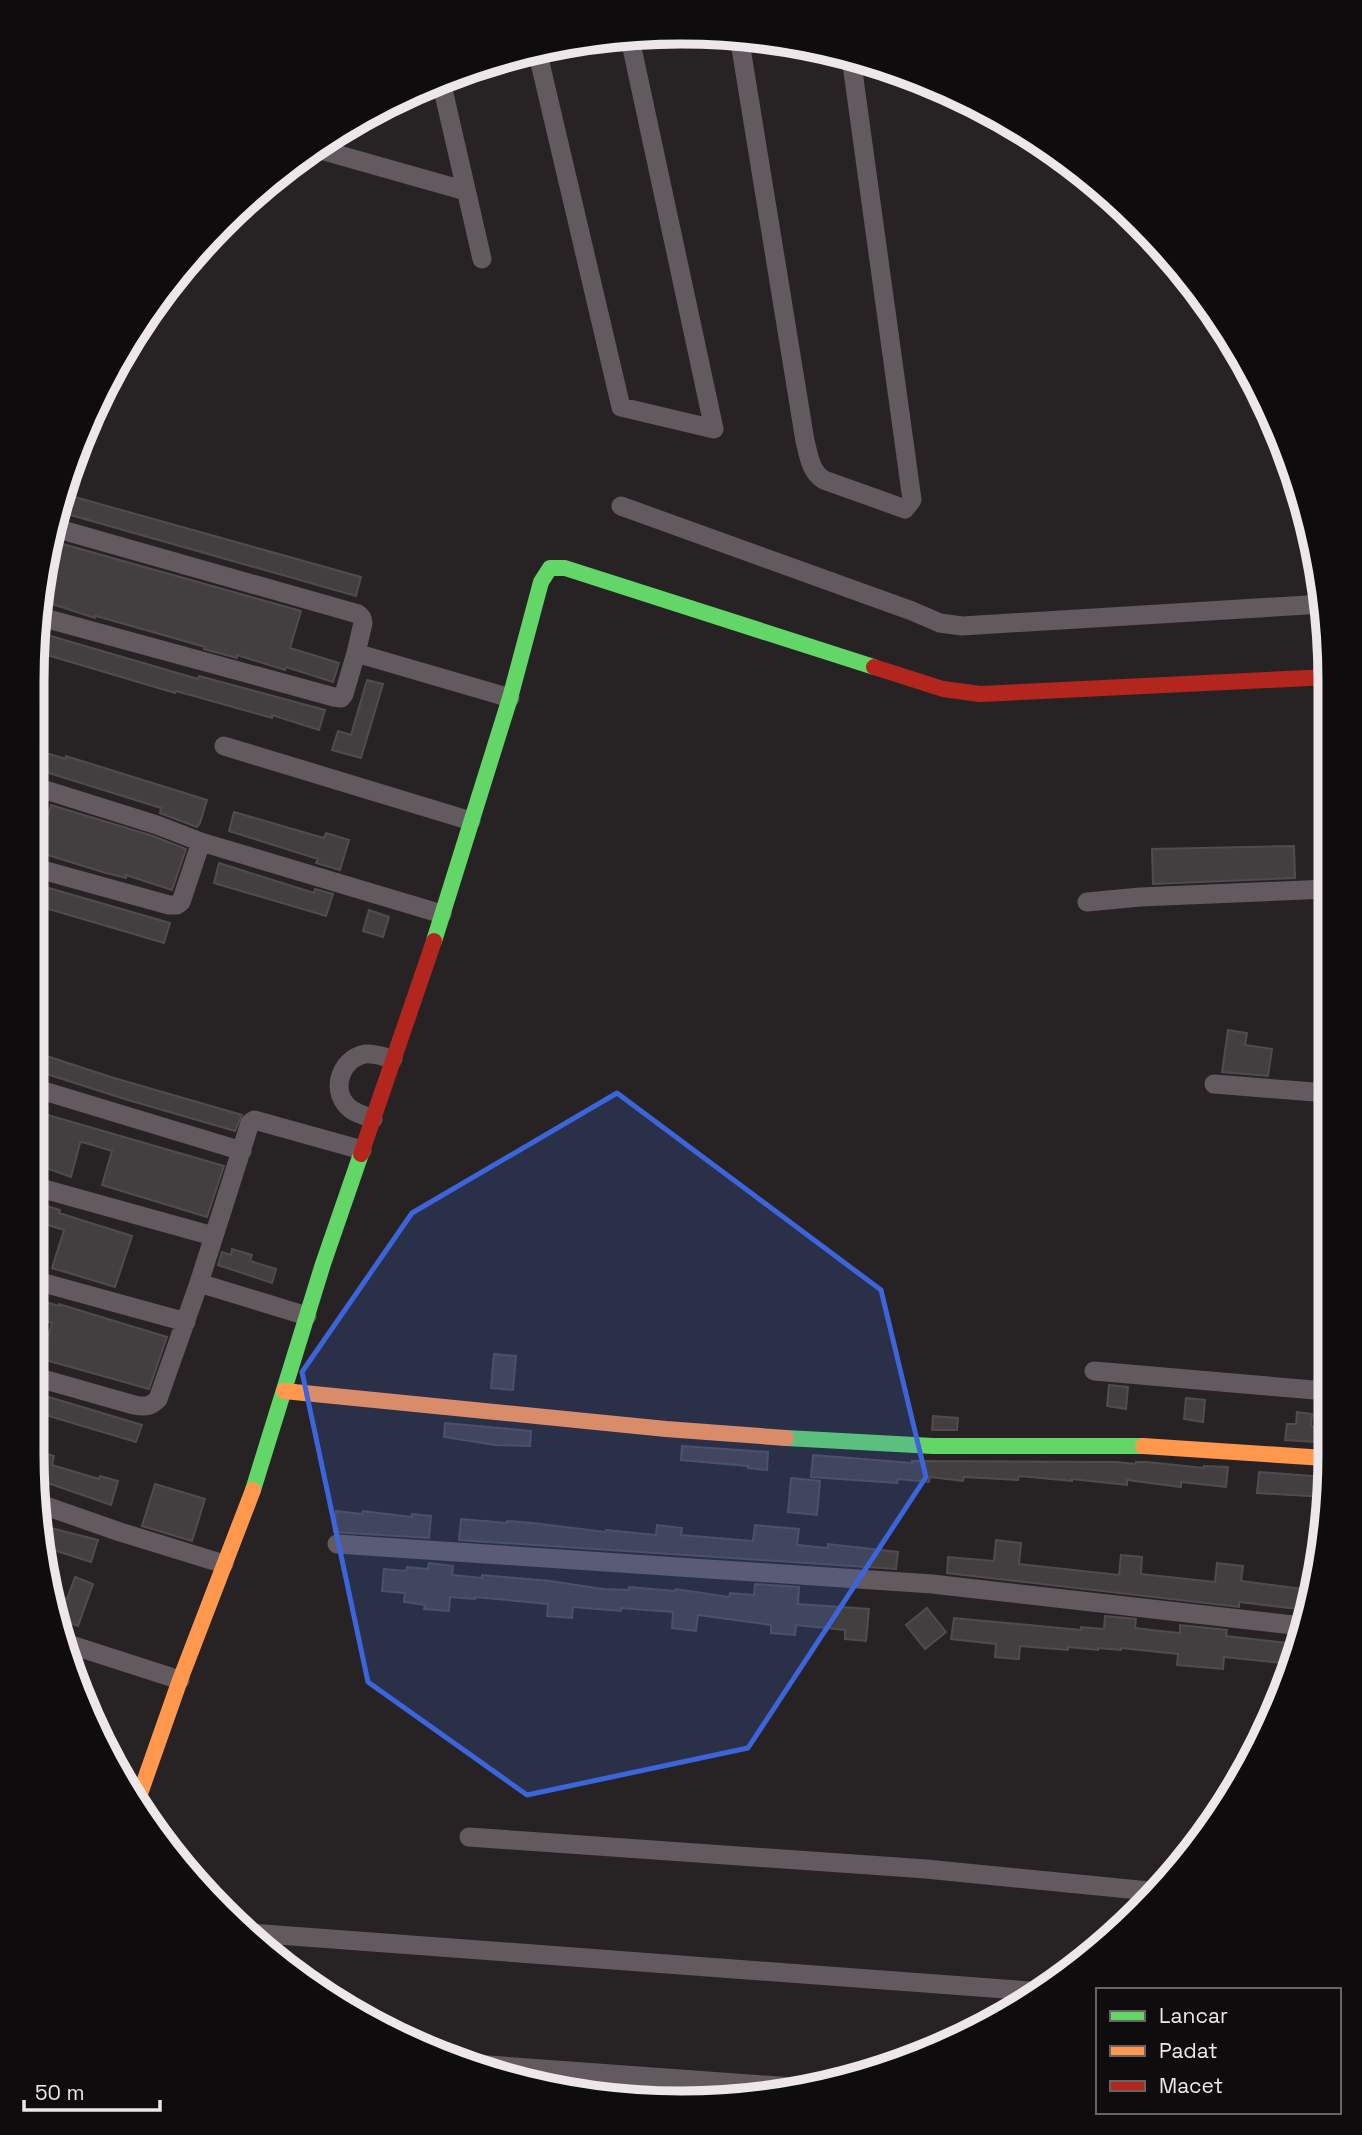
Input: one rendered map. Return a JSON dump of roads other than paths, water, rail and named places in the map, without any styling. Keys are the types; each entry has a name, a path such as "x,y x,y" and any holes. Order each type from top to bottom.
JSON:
{"street":[{"path":"539,60 621,407 714,429 632,46"},
{"path":"741,47 805,441 812,467 824,480 905,509 912,500 851,67"},
{"path":"444,89 482,259"},
{"path":"326,151 466,191"},
{"path":"621,506 940,623 961,626 1314,605"},
{"path":"47,619 340,698 344,694 363,623 358,614 62,530"},
{"path":"141,1792 259,1473 307,1317 442,914 510,698 546,571 555,567 565,568 943,689 996,694 1318,678"},
{"path":"356,653 510,698"},
{"path":"224,746 471,821"},
{"path":"44,790 157,825 201,842 442,914"},
{"path":"44,870 177,905 181,902 201,842"},
{"path":"1087,902 1140,897 1318,889"},
{"path":"373,1119 345,1104 339,1087 342,1071 347,1063 362,1055 371,1054 393,1059"},
{"path":"1214,1084 1318,1092"},
{"path":"44,1091 242,1151"},
{"path":"44,1379 134,1405 149,1406 158,1399 199,1283 250,1123 254,1120 362,1150"},
{"path":"44,1189 214,1236"},
{"path":"44,1283 186,1322"},
{"path":"199,1283 307,1317"},
{"path":"1094,1371 1318,1390"},
{"path":"284,1391 666,1429 836,1441 933,1446 1148,1446 1318,1458"},
{"path":"46,1506 224,1564"},
{"path":"337,1544 932,1584 1295,1625"},
{"path":"74,1646 180,1681"},
{"path":"469,1837 926,1869 1145,1891"},
{"path":"262,1934 1023,1991"},
{"path":"504,2066 768,2085"}]}
